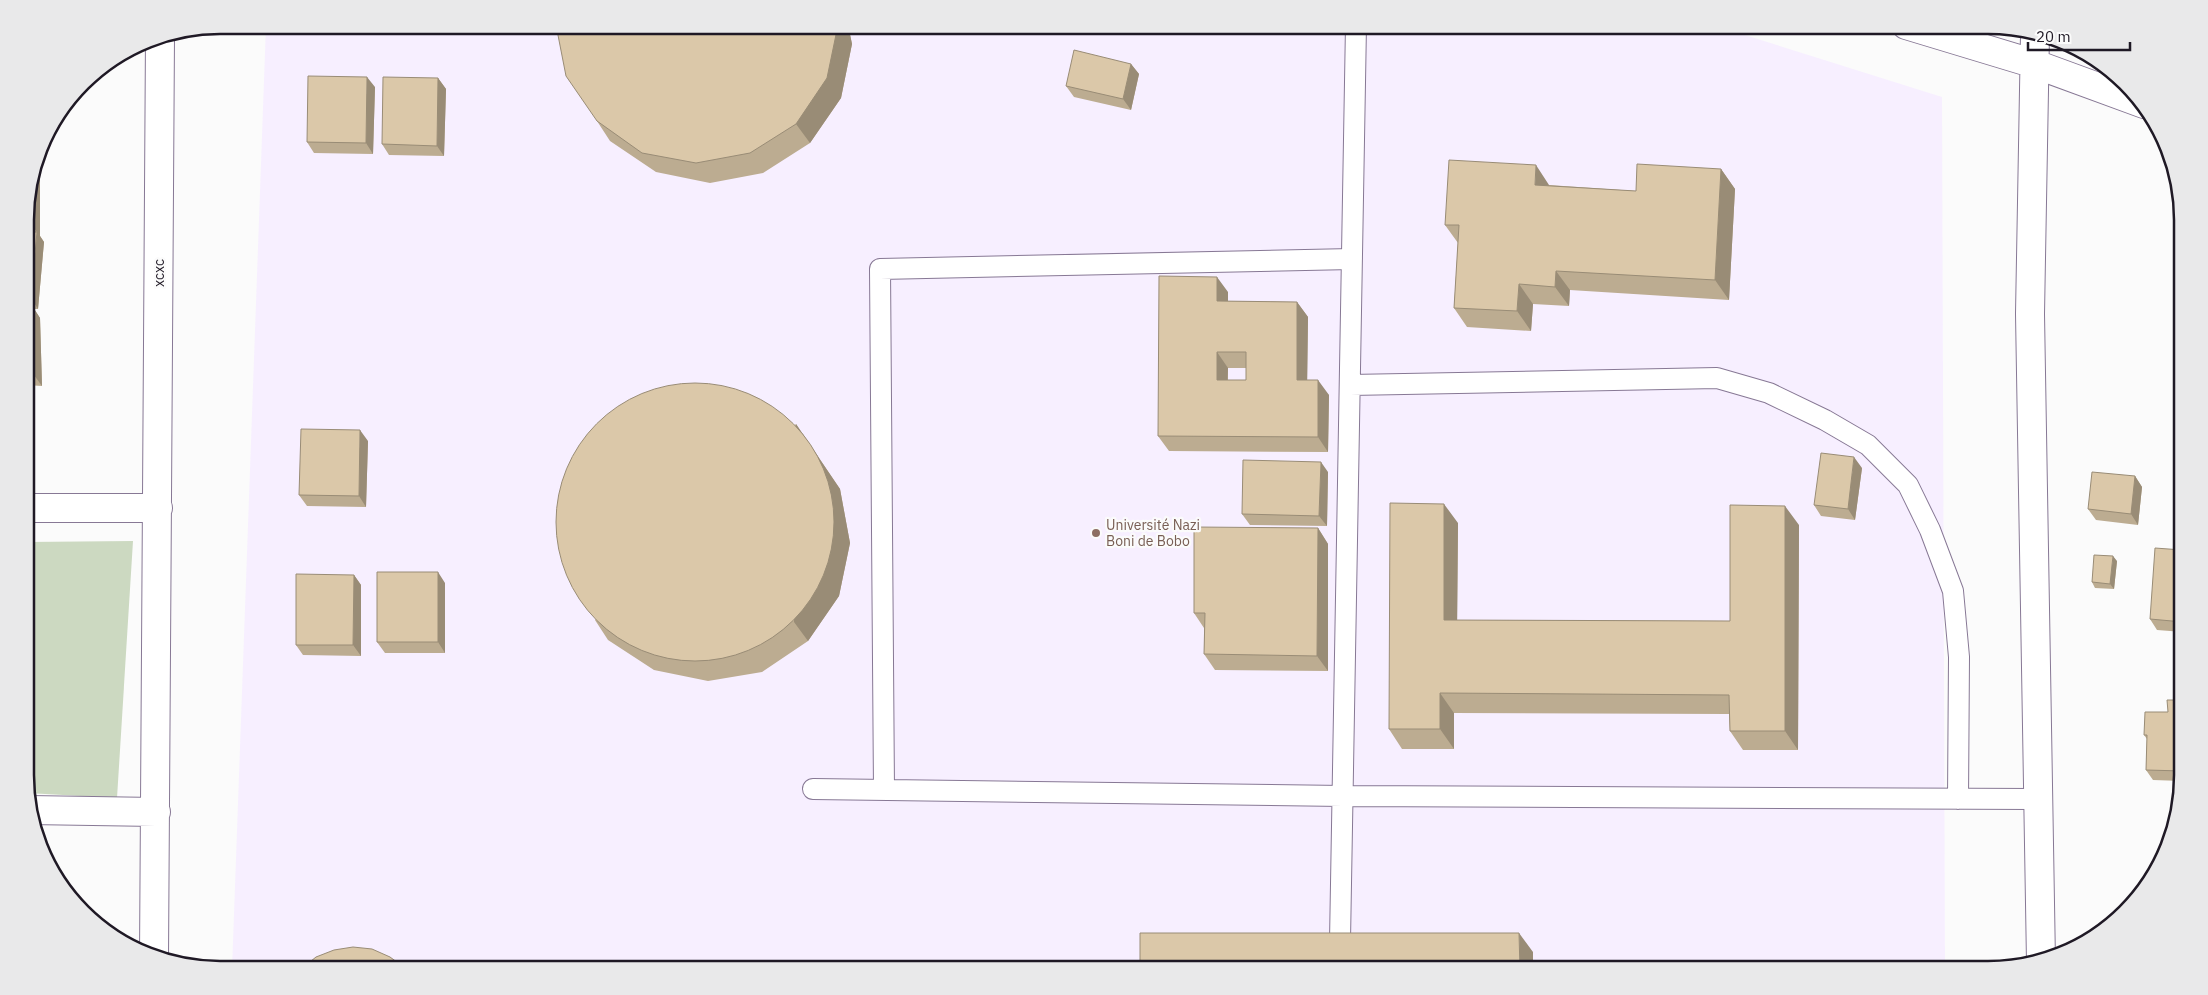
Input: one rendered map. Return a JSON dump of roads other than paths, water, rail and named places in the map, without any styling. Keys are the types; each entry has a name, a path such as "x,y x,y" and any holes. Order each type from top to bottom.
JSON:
{"street":[{"path":"1936,34 2035,64 2129,99"},
{"path":"2035,40 2030,314 2041,954"},
{"name":"xcxc","path":"154,949 160,44"},
{"path":"34,508 158,508"},
{"path":"37,810 156,812"}],"lane":[{"path":"1340,940 1356,34"},
{"path":"884,790 880,268 1352,259"},
{"path":"1350,385 1717,378 1770,393 1825,420 1868,445 1908,486 1930,530 1953,591 1959,657 1958,798"},
{"path":"814,789 1343,796 2038,799"}],"place":[{"name":"Université Nazi Boni de Bobo","path":"1096,533"}]}
